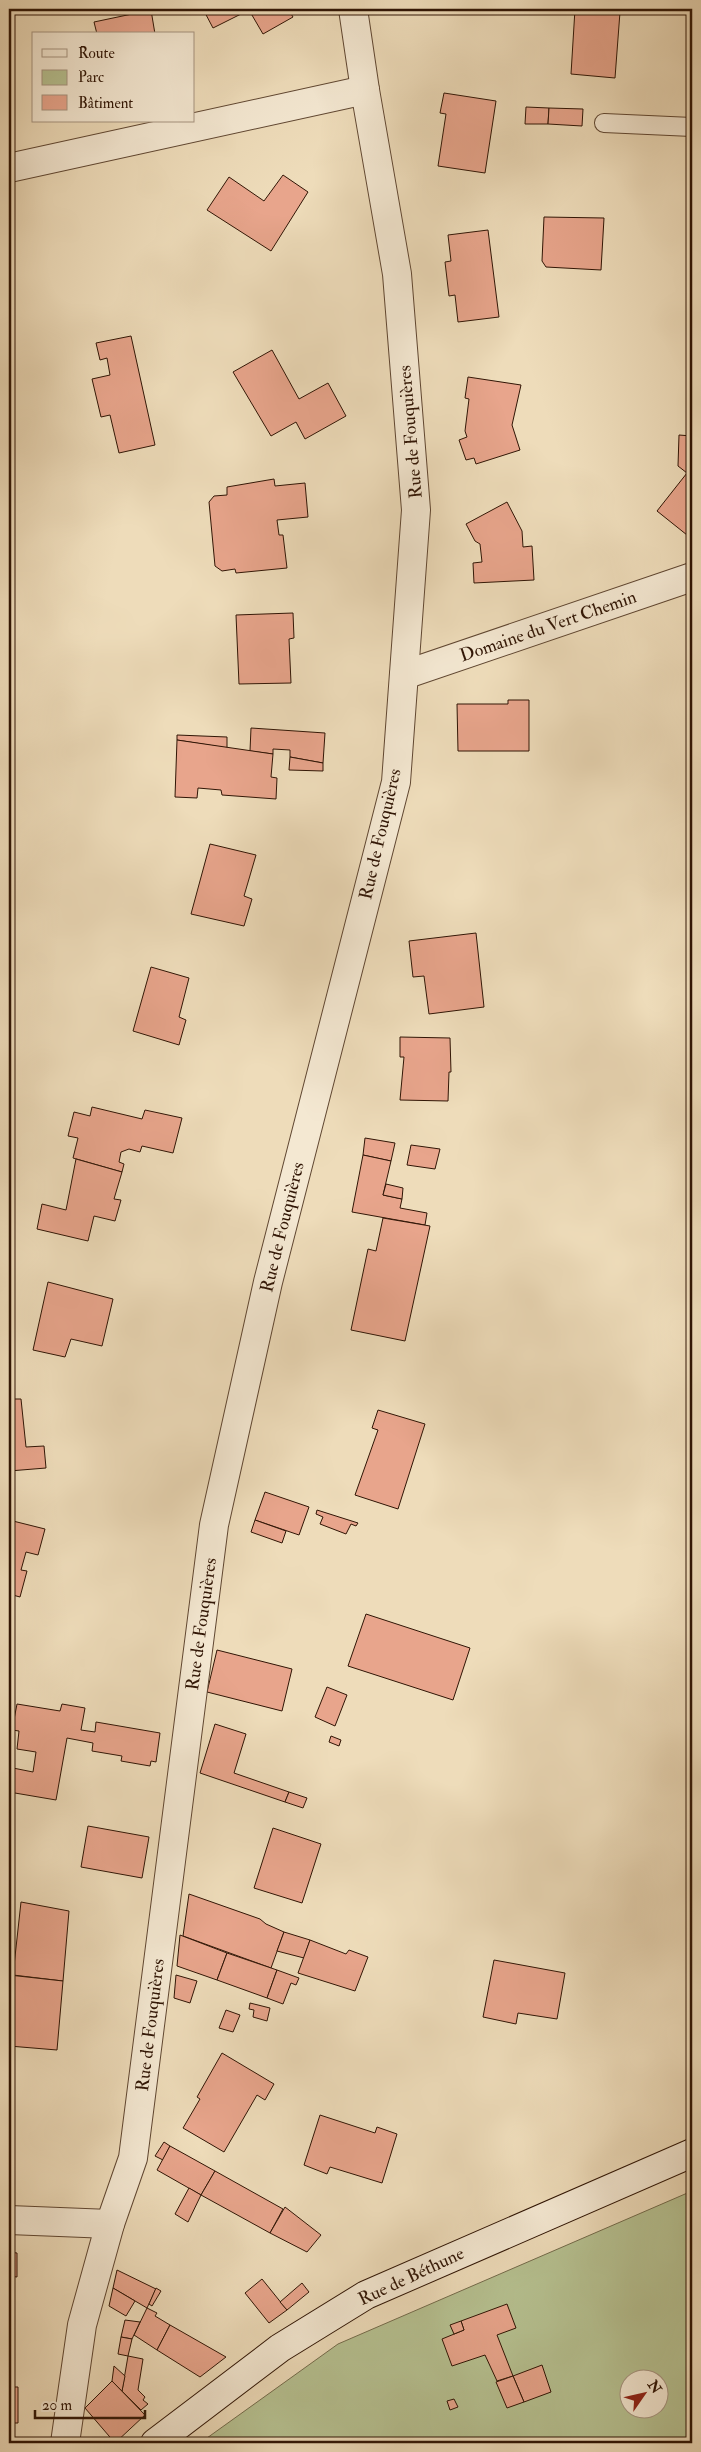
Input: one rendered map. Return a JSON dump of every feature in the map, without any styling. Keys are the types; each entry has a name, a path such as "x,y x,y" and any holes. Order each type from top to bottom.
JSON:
{"street":[{"name":"Rue de Fouquières","path":"64,2443 82,2325 110,2224 133,2158 214,1524 268,1282 396,782 416,510 397,274 353,9"},
{"path":"9,168 365,90"},
{"name":"Domaine du Vert Chemin","path":"404,675 692,577"},
{"name":"Rue de Béthune","path":"155,2443 280,2348 366,2295 692,2153"},
{"path":"9,2220 110,2224"}],"lane":[{"path":"604,124 692,127"}],"green space":[{"path":"692,2191 692,2443 200,2443 338,2344"}],"building":[{"path":"203,9 288,9 293,17 263,34 249,10 213,28"},
{"path":"575,9 620,12 615,78 571,74"},
{"path":"151,10 155,32 96,32 94,22"},
{"path":"444,93 496,101 485,173 438,166 446,114 440,113"},
{"path":"526,107 549,108 548,124 525,124"},
{"path":"549,108 583,109 582,126 548,124"},
{"path":"283,175 308,192 271,251 207,210 229,177 264,201"},
{"path":"544,217 604,218 601,270 546,267 542,261"},
{"path":"488,230 499,317 458,322 455,295 449,296 445,262 451,261 448,235"},
{"path":"131,336 155,445 119,453 110,415 101,417 92,379 110,375 107,358 100,360 96,343"},
{"path":"272,350 299,399 328,383 346,416 305,439 296,422 271,436 233,372"},
{"path":"468,377 521,385 512,425 520,450 476,464 474,458 466,460 459,440 467,437 465,431 469,399 465,398"},
{"path":"679,435 692,436 692,528 687,535 657,511 687,473 678,466"},
{"path":"274,479 275,486 305,483 308,517 277,520 279,535 283,535 287,568 236,573 235,569 222,571 215,566 209,502 214,496 227,495 227,487"},
{"path":"507,502 522,531 523,547 532,546 534,580 474,583 473,563 482,562 480,544 475,541 466,524"},
{"path":"293,613 294,638 289,639 291,683 239,684 236,615"},
{"path":"508,700 529,700 529,751 458,751 457,704 508,704"},
{"path":"251,728 325,733 323,763 290,757 290,750 273,749 273,754 250,751"},
{"path":"177,735 227,737 227,748 177,740"},
{"path":"177,740 273,754 271,777 277,778 276,799 222,795 221,790 198,788 197,798 175,797"},
{"path":"290,757 323,763 323,771 289,770"},
{"path":"210,844 256,855 244,896 252,899 244,926 191,914"},
{"path":"476,933 484,1007 429,1014 424,976 413,977 409,941"},
{"path":"151,967 189,978 179,1017 186,1020 179,1045 133,1031"},
{"path":"400,1037 450,1038 451,1072 449,1072 448,1101 400,1100 404,1057 400,1057"},
{"path":"92,1107 142,1119 145,1110 182,1118 173,1153 142,1146 140,1152 129,1149 121,1152 119,1162 124,1164 122,1172 73,1158 78,1138 68,1136 74,1112 90,1116"},
{"path":"365,1138 395,1143 391,1161 363,1155"},
{"path":"411,1145 440,1149 435,1169 407,1165"},
{"path":"363,1155 391,1161 383,1195 402,1199 400,1208 427,1213 425,1225 352,1212"},
{"path":"76,1159 122,1172 114,1199 121,1200 115,1221 94,1216 88,1241 37,1229 42,1204 66,1210"},
{"path":"386,1184 403,1188 402,1199 383,1195"},
{"path":"383,1218 430,1226 405,1341 351,1330 368,1249 376,1251"},
{"path":"48,1282 113,1299 102,1346 71,1339 65,1357 33,1350"},
{"path":"13,1399 21,1399 26,1447 44,1446 46,1468 9,1471 9,1413 13,1413"},
{"path":"378,1410 425,1424 398,1509 355,1495 378,1430 372,1428"},
{"path":"265,1492 309,1507 299,1535 255,1520"},
{"path":"317,1510 358,1523 356,1526 351,1524 346,1534 320,1524 323,1517 316,1514"},
{"path":"9,1520 45,1529 38,1555 26,1552 21,1570 27,1571 20,1597 9,1594"},
{"path":"255,1520 286,1531 282,1543 251,1532"},
{"path":"366,1614 470,1648 453,1700 348,1666"},
{"path":"217,1650 292,1669 282,1711 207,1692"},
{"path":"327,1687 347,1695 335,1726 315,1717"},
{"path":"17,1704 60,1711 62,1704 85,1708 81,1730 95,1732 96,1722 160,1733 156,1762 151,1761 150,1766 121,1761 122,1756 92,1751 93,1743 67,1738 56,1800 9,1792 13,1768 33,1772 36,1752 17,1749 19,1731 12,1730"},
{"path":"215,1724 246,1734 234,1773 289,1792 285,1802 200,1773"},
{"path":"331,1736 341,1740 339,1746 329,1742"},
{"path":"289,1792 307,1798 303,1808 285,1802"},
{"path":"88,1826 149,1837 142,1878 81,1867"},
{"path":"273,1828 321,1844 302,1903 254,1888"},
{"path":"189,1894 260,1919 266,1924 284,1932 271,1968 183,1936"},
{"path":"21,1902 69,1911 63,1981 13,1975"},
{"path":"284,1932 310,1940 304,1958 277,1951"},
{"path":"180,1935 227,1953 217,1980 177,1966"},
{"path":"310,1940 346,1954 349,1950 368,1957 355,1991 298,1973"},
{"path":"227,1953 277,1970 267,1998 217,1980"},
{"path":"494,1960 565,1973 557,2019 518,2013 516,2024 483,2017"},
{"path":"277,1970 299,1978 296,1985 291,1983 283,2004 267,1998"},
{"path":"9,1975 63,1981 57,2050 9,2046 11,2000 9,2000"},
{"path":"176,1975 197,1981 190,2003 174,1998"},
{"path":"250,2003 270,2008 267,2021 253,2017 254,2010 249,2009"},
{"path":"226,2010 240,2015 233,2032 219,2028"},
{"path":"222,2053 274,2084 265,2100 257,2095 224,2152 183,2128 200,2099 197,2097"},
{"path":"320,2115 375,2133 377,2127 397,2134 382,2183 330,2167 327,2174 304,2165"},
{"path":"164,2142 170,2146 163,2160 155,2156"},
{"path":"170,2146 215,2171 201,2195 157,2170"},
{"path":"215,2171 283,2209 270,2233 201,2195"},
{"path":"189,2188 201,2195 188,2222 175,2214"},
{"path":"285,2207 321,2235 307,2252 270,2233"},
{"path":"9,2252 17,2253 17,2277 9,2276"},
{"path":"117,2270 156,2289 147,2308 113,2288"},
{"path":"262,2279 287,2310 269,2323 245,2293"},
{"path":"302,2283 309,2292 287,2310 280,2302"},
{"path":"113,2288 135,2301 126,2316 109,2306"},
{"path":"156,2288 161,2291 152,2306 149,2304"},
{"path":"507,2304 516,2328 497,2335 513,2376 497,2381 485,2355 452,2366 442,2339 464,2330 461,2321"},
{"path":"147,2308 157,2313 155,2316 170,2325 157,2350 134,2335"},
{"path":"125,2320 140,2322 132,2339 121,2337"},
{"path":"461,2321 464,2330 454,2334 450,2325"},
{"path":"170,2325 226,2357 200,2377 157,2350"},
{"path":"121,2337 132,2339 128,2356 118,2354"},
{"path":"9,2355 14,2355 14,2387 18,2387 18,2423 9,2423"},
{"path":"128,2356 143,2359 138,2390 145,2397 143,2400 148,2404 141,2410 122,2391"},
{"path":"542,2365 551,2392 524,2402 513,2376"},
{"path":"114,2366 125,2376 122,2391 112,2381"},
{"path":"513,2376 524,2402 507,2408 496,2382"},
{"path":"112,2381 145,2415 115,2443 85,2408"},
{"path":"454,2399 458,2407 450,2410 447,2401"}]}
